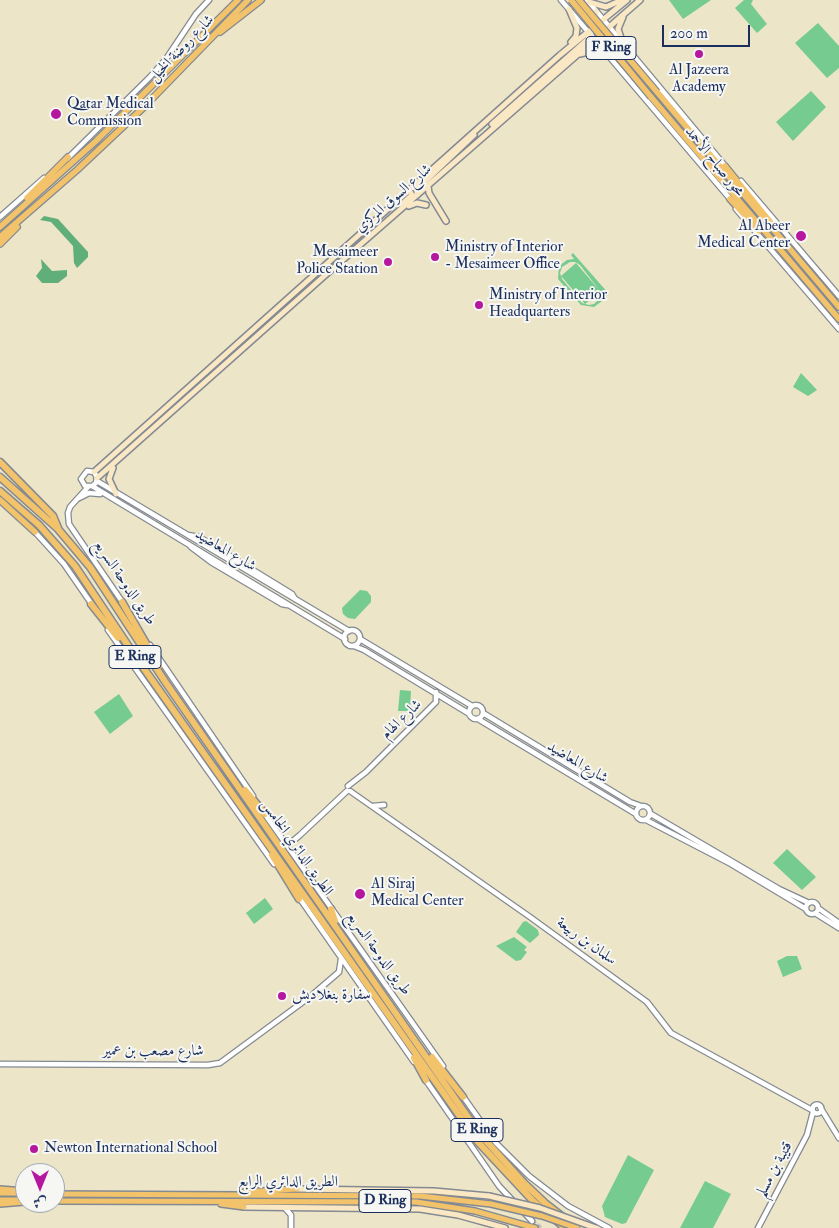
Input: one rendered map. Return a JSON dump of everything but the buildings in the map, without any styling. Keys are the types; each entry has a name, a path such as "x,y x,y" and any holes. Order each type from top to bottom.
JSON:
{"highway":[{"name":"شارع روضة الخيل","path":"0,227 110,128 238,0"},
{"name":"شارع روضة الخيل","path":"0,237 137,114 248,0"},
{"path":"202,46 261,0"},
{"name":"محور صباح الأحمد","path":"571,0 839,318"},
{"name":"محور صباح الأحمد","path":"579,0 839,307"},
{"path":"10,218 22,203 68,158"},
{"path":"725,166 777,230 795,256"},
{"path":"730,199 793,270 802,276"},
{"path":"0,244 26,219 33,208"},
{"path":"2,462 52,516 58,529"},
{"name":"الطريق الدائري الخامس","path":"0,477 58,529 90,567 166,684 339,932 487,1153 533,1201 565,1228"},
{"name":"الطريق الدائري الخامس","path":"0,491 39,525 63,550 133,653 250,818 493,1151 544,1203 577,1228"},
{"path":"0,500 34,532"},
{"path":"122,602 163,671 166,684"},
{"path":"91,604 133,653"},
{"path":"221,762 227,766 265,814"},
{"path":"250,818 299,899"},
{"path":"330,909 339,932"},
{"path":"394,1015 426,1080"},
{"path":"394,1015 405,1020 451,1084 463,1097"}],"main road":[{"path":"588,1 606,7 622,0"},
{"path":"596,24 627,0"},
{"name":"شارع السوق المركزي","path":"94,472 560,56 608,26 640,0"},
{"path":"560,56 577,33 577,24 569,9"},
{"path":"481,138 487,129 591,35 596,24 596,11"},
{"path":"623,44 618,25 627,11"},
{"name":"شارع السوق المركزي","path":"97,480 577,55 591,35"},
{"path":"577,55 596,50 608,56"},
{"path":"417,195 417,189 471,140 476,130"},
{"path":"428,186 428,192 446,221"},
{"path":"375,233 378,225 412,195 412,192 409,190"},
{"path":"385,224 392,221 413,204 419,202 426,205"},
{"path":"363,250 364,243"},
{"path":"116,494 110,486 109,475 111,470 125,455"},
{"name":"الطريق الدائري الرابع","path":"216,1195 297,1190 421,1190 490,1196 549,1210 596,1228"},
{"path":"0,1191 15,1192"},
{"name":"الطريق الدائري الرابع","path":"65,1194 420,1196 492,1204 542,1216 577,1228"},
{"path":"0,1200 15,1201"},
{"name":"الطريق الدائري الرابع","path":"65,1201 340,1201 427,1203 475,1211 536,1228"},
{"path":"0,1204 15,1202"},
{"name":"الطريق الدائري الرابع","path":"198,1202 244,1207 420,1209 458,1215 505,1228"}],"street":[{"name":"شارع روضة الخيل","path":"0,217 68,158 150,77 166,59 196,14 209,0"},
{"path":"561,0 608,56"},
{"path":"588,1 623,44"},
{"name":"محور صباح الأحمد","path":"623,44 725,166 750,192 839,296"},
{"name":"محور صباح الأحمد","path":"608,56 730,199 754,231 839,329"},
{"path":"75,499 97,480 94,472 87,471 82,476 83,484 90,486"},
{"name":"شارع المعاضيد","path":"97,480 116,494 350,631"},
{"name":"شارع المعاضيد","path":"90,486 345,639"},
{"path":"75,499 92,493 110,499"},
{"name":"طريق الدوحة السريع","path":"75,499 68,513 70,528 291,853 496,1143 535,1182 568,1206 609,1228"},
{"path":"34,532 64,564 354,976 494,1179 532,1221"},
{"path":"187,535 197,536 292,594 296,600"},
{"path":"249,572 255,571"},
{"path":"350,631 357,633 360,639 472,706 479,706 483,713 478,719 471,718 468,713 436,692 364,650 349,645 345,639 350,631"},
{"path":"354,646 360,639"},
{"name":"شارع الهام","path":"293,841 349,789 436,702 436,692"},
{"name":"شارع الهام","path":"376,762 438,703 447,699"},
{"path":"468,713 472,706"},
{"name":"شارع المعاضيد","path":"483,713 624,798 641,806"},
{"name":"شارع المعاضيد","path":"478,719 636,814"},
{"name":"سلمان بن ربيعة","path":"349,789 647,1002 671,1033 803,1105 816,1110"},
{"path":"372,805 384,805"},
{"path":"839,923 818,908 815,903 809,903 779,889 651,814 648,807 641,806 637,809 636,814 640,819 646,820 731,864 806,909 809,913 815,913 839,928"},
{"path":"646,820 651,814"},
{"path":"282,840 293,841 291,853"},
{"path":"806,909 809,903"},
{"path":"815,913 818,908"},
{"path":"336,974 342,965 340,957"},
{"path":"336,974 347,973 354,976"},
{"name":"شارع مصعب بن عمير","path":"0,1064 216,1064 228,1058 336,974"},
{"path":"816,1110 829,1119 839,1138"},
{"name":"قتيبة بن مسلم","path":"758,1228 812,1122 816,1110"},
{"path":"284,1207 290,1212 291,1228"},
{"path":"291,1217 297,1207"}],"green space":[{"path":"669,0 711,0 683,19"},
{"path":"744,0 753,0 751,4 767,24 757,33 735,8"},
{"path":"818,23 839,46 839,68 827,78 795,43"},
{"path":"811,91 826,107 793,141 776,122"},
{"path":"44,216 58,219 88,252 88,257 77,268 74,263 73,246 51,222 40,220"},
{"path":"573,253 609,294 607,296 604,292 602,301 594,307 581,305 558,279 559,266 567,260 574,259 571,255","holes":["570,262 575,262 580,265 600,291 576,263 561,276 562,267","561,276 585,304 582,303 562,279","601,291 600,298 594,304 585,304"]},
{"path":"41,259 52,271 67,270 67,276 58,283 42,283 36,276 42,268"},
{"path":"801,373 817,390 808,396 793,387"},
{"path":"360,590 367,591 371,596 371,602 355,619 348,618 343,614 342,608"},
{"path":"400,690 411,691 410,711 398,711"},
{"path":"119,694 133,716 110,734 94,712"},
{"path":"787,849 816,877 802,890 773,863"},
{"path":"265,898 273,909 254,924 246,913"},
{"path":"526,921 538,930 539,935 530,943 516,932 523,922"},
{"path":"514,937 527,947 524,950 527,952 521,960 516,961 496,946"},
{"path":"787,956 797,956 802,969 783,977 777,961"},
{"path":"628,1155 654,1170 626,1223 622,1224 605,1217 602,1206"},
{"path":"705,1181 731,1194 713,1228 680,1228"}],"tunnel":[{"path":"532,1221 541,1228"}],"place":[{"name":"Al Jazeera Academy","path":"699,54"},
{"name":"Qatar Medical Commission","path":"56,114"},
{"name":"Al Abeer Medical Center","path":"801,236"},
{"name":"Ministry of Interior - Mesaimeer Office","path":"435,257"},
{"name":"Mesaimeer Police Station","path":"388,262"},
{"name":"Ministry of Interior Headquarters","path":"479,305"},
{"name":"Al Siraj Medical Center","path":"360,894"},
{"name":"سفارة بنغلاديش","path":"282,996"},
{"name":"Newton International School","path":"34,1149"}]}
